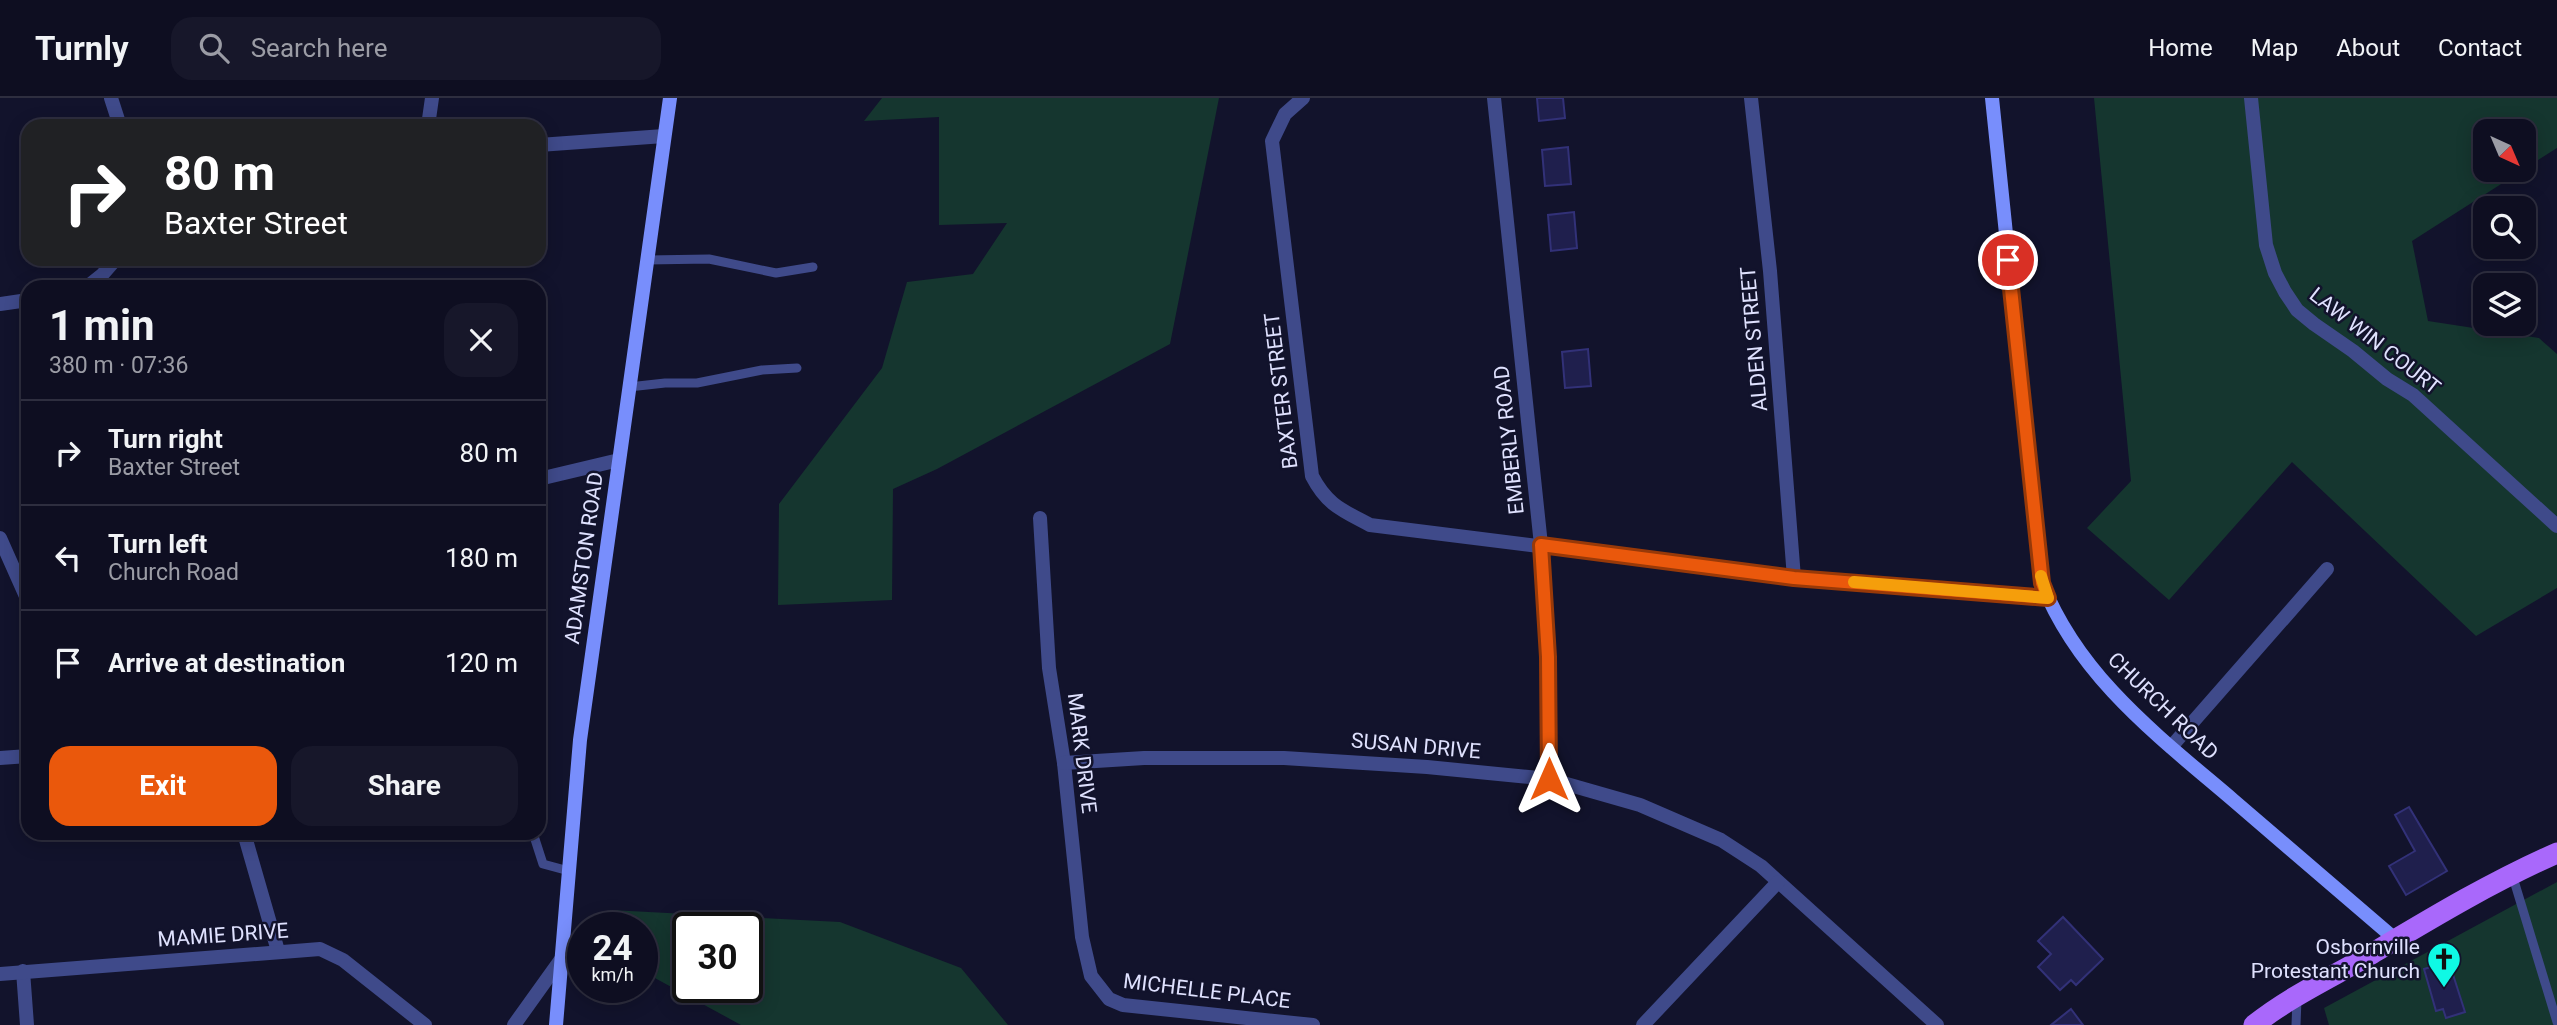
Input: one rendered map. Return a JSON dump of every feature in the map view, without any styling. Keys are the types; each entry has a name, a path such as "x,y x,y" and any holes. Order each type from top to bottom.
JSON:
{"main road":[{"path":"2253,1025 2273,1010 2395,939 2512,874 2557,853"}],"street":[{"path":"111,98 118,119"},
{"path":"429,119 432,98"},
{"name":"ADAMSTON ROAD","path":"556,1025 580,740 670,98"},
{"name":"BAXTER STREET","path":"1303,98 1285,114 1272,141 1312,476 1321,494 1331,504 1370,525 1794,578 2048,598"},
{"name":"EMBERLY ROAD","path":"1494,98 1541,545 1548,657 1549,779"},
{"name":"ALDEN STREET","path":"1751,98 1770,271 1794,578"},
{"name":"CHURCH ROAD","path":"1992,98 2040,569 2042,583 2055,615 2077,650 2107,687 2171,747 2395,939"},
{"name":"LAW WIN COURT","path":"2251,98 2268,254 2285,292 2297,310 2387,379 2413,395 2557,526"},
{"path":"546,144 664,136"},
{"path":"96,280 110,266"},
{"path":"0,304 21,301"},
{"path":"546,477 619,460"},
{"name":"MARK DRIVE","path":"1040,518 1049,667 1064,763 1082,937 1091,976 1101,989"},
{"path":"0,540 21,586"},
{"path":"2171,747 2326,569"},
{"path":"0,758 21,756"},
{"name":"SUSAN DRIVE","path":"1064,763 1144,758 1284,758 1427,767 1549,779 1640,805 1721,840 1761,866 1937,1025"},
{"path":"246,840 278,951"},
{"path":"1643,1025 1778,882"},
{"name":"MAMIE DRIVE","path":"0,974 320,949 343,960 425,1025"},
{"path":"514,1025 562,958"},
{"path":"23,971 27,1025"},
{"name":"MICHELLE PLACE","path":"1101,989 1109,999 1123,1005 1313,1025"}],"lane":[{"path":"647,260 709,259 775,273 813,267"},
{"path":"629,387 697,383 762,370 797,368"},
{"path":"535,840 543,864 569,871"},
{"path":"2512,874 2557,1022"},
{"path":"2296,1025 2297,996"}],"green space":[{"path":"882,98 1219,98 1170,344 937,469 893,489 892,600 778,605 779,504 882,368 907,282 973,274 1007,223 939,225 939,117 864,121"},
{"path":"2094,98 2557,98 2557,148 2536,161 2536,119 2473,119 2473,182 2504,182 2482,196 2473,196 2473,202 2412,241 2428,321 2473,328 2473,336 2539,338 2557,354 2557,588 2476,636 2292,462 2169,600 2087,528 2131,481"},
{"path":"2557,882 2557,1025 2329,1025 2324,1008"},
{"path":"610,910 648,912 610,912"},
{"path":"658,913 672,913 672,987 658,980"},
{"path":"763,918 840,922 961,968 1008,1025 741,1025 701,1003 763,1003"}],"building":[{"path":"1537,98 1563,98 1565,118 1539,121"},
{"path":"1568,147 1571,184 1545,186 1542,150"},
{"path":"1574,212 1577,248 1551,251 1548,215"},
{"path":"1588,349 1591,386 1565,388 1562,352"},
{"path":"2409,807 2447,871 2406,895 2389,866 2415,851 2395,815"},
{"path":"2063,917 2103,959 2076,985 2071,980 2060,990 2038,967 2051,954 2038,941"},
{"name":"Osbornville Protestant Church","path":"2449,962 2465,1012 2446,1018 2443,1009 2436,1011 2424,969"},
{"path":"2071,1009 2083,1025 2051,1025"}],"slow traffic":[{"path":"1854,582 2048,598 2041,576"}],"place":[{"name":"Osbornville Protestant Church","path":"2444,989"}],"route":[{"path":"1549,779 1548,657 1541,545 1794,578 2048,598 2042,583 2008,260"}]}
